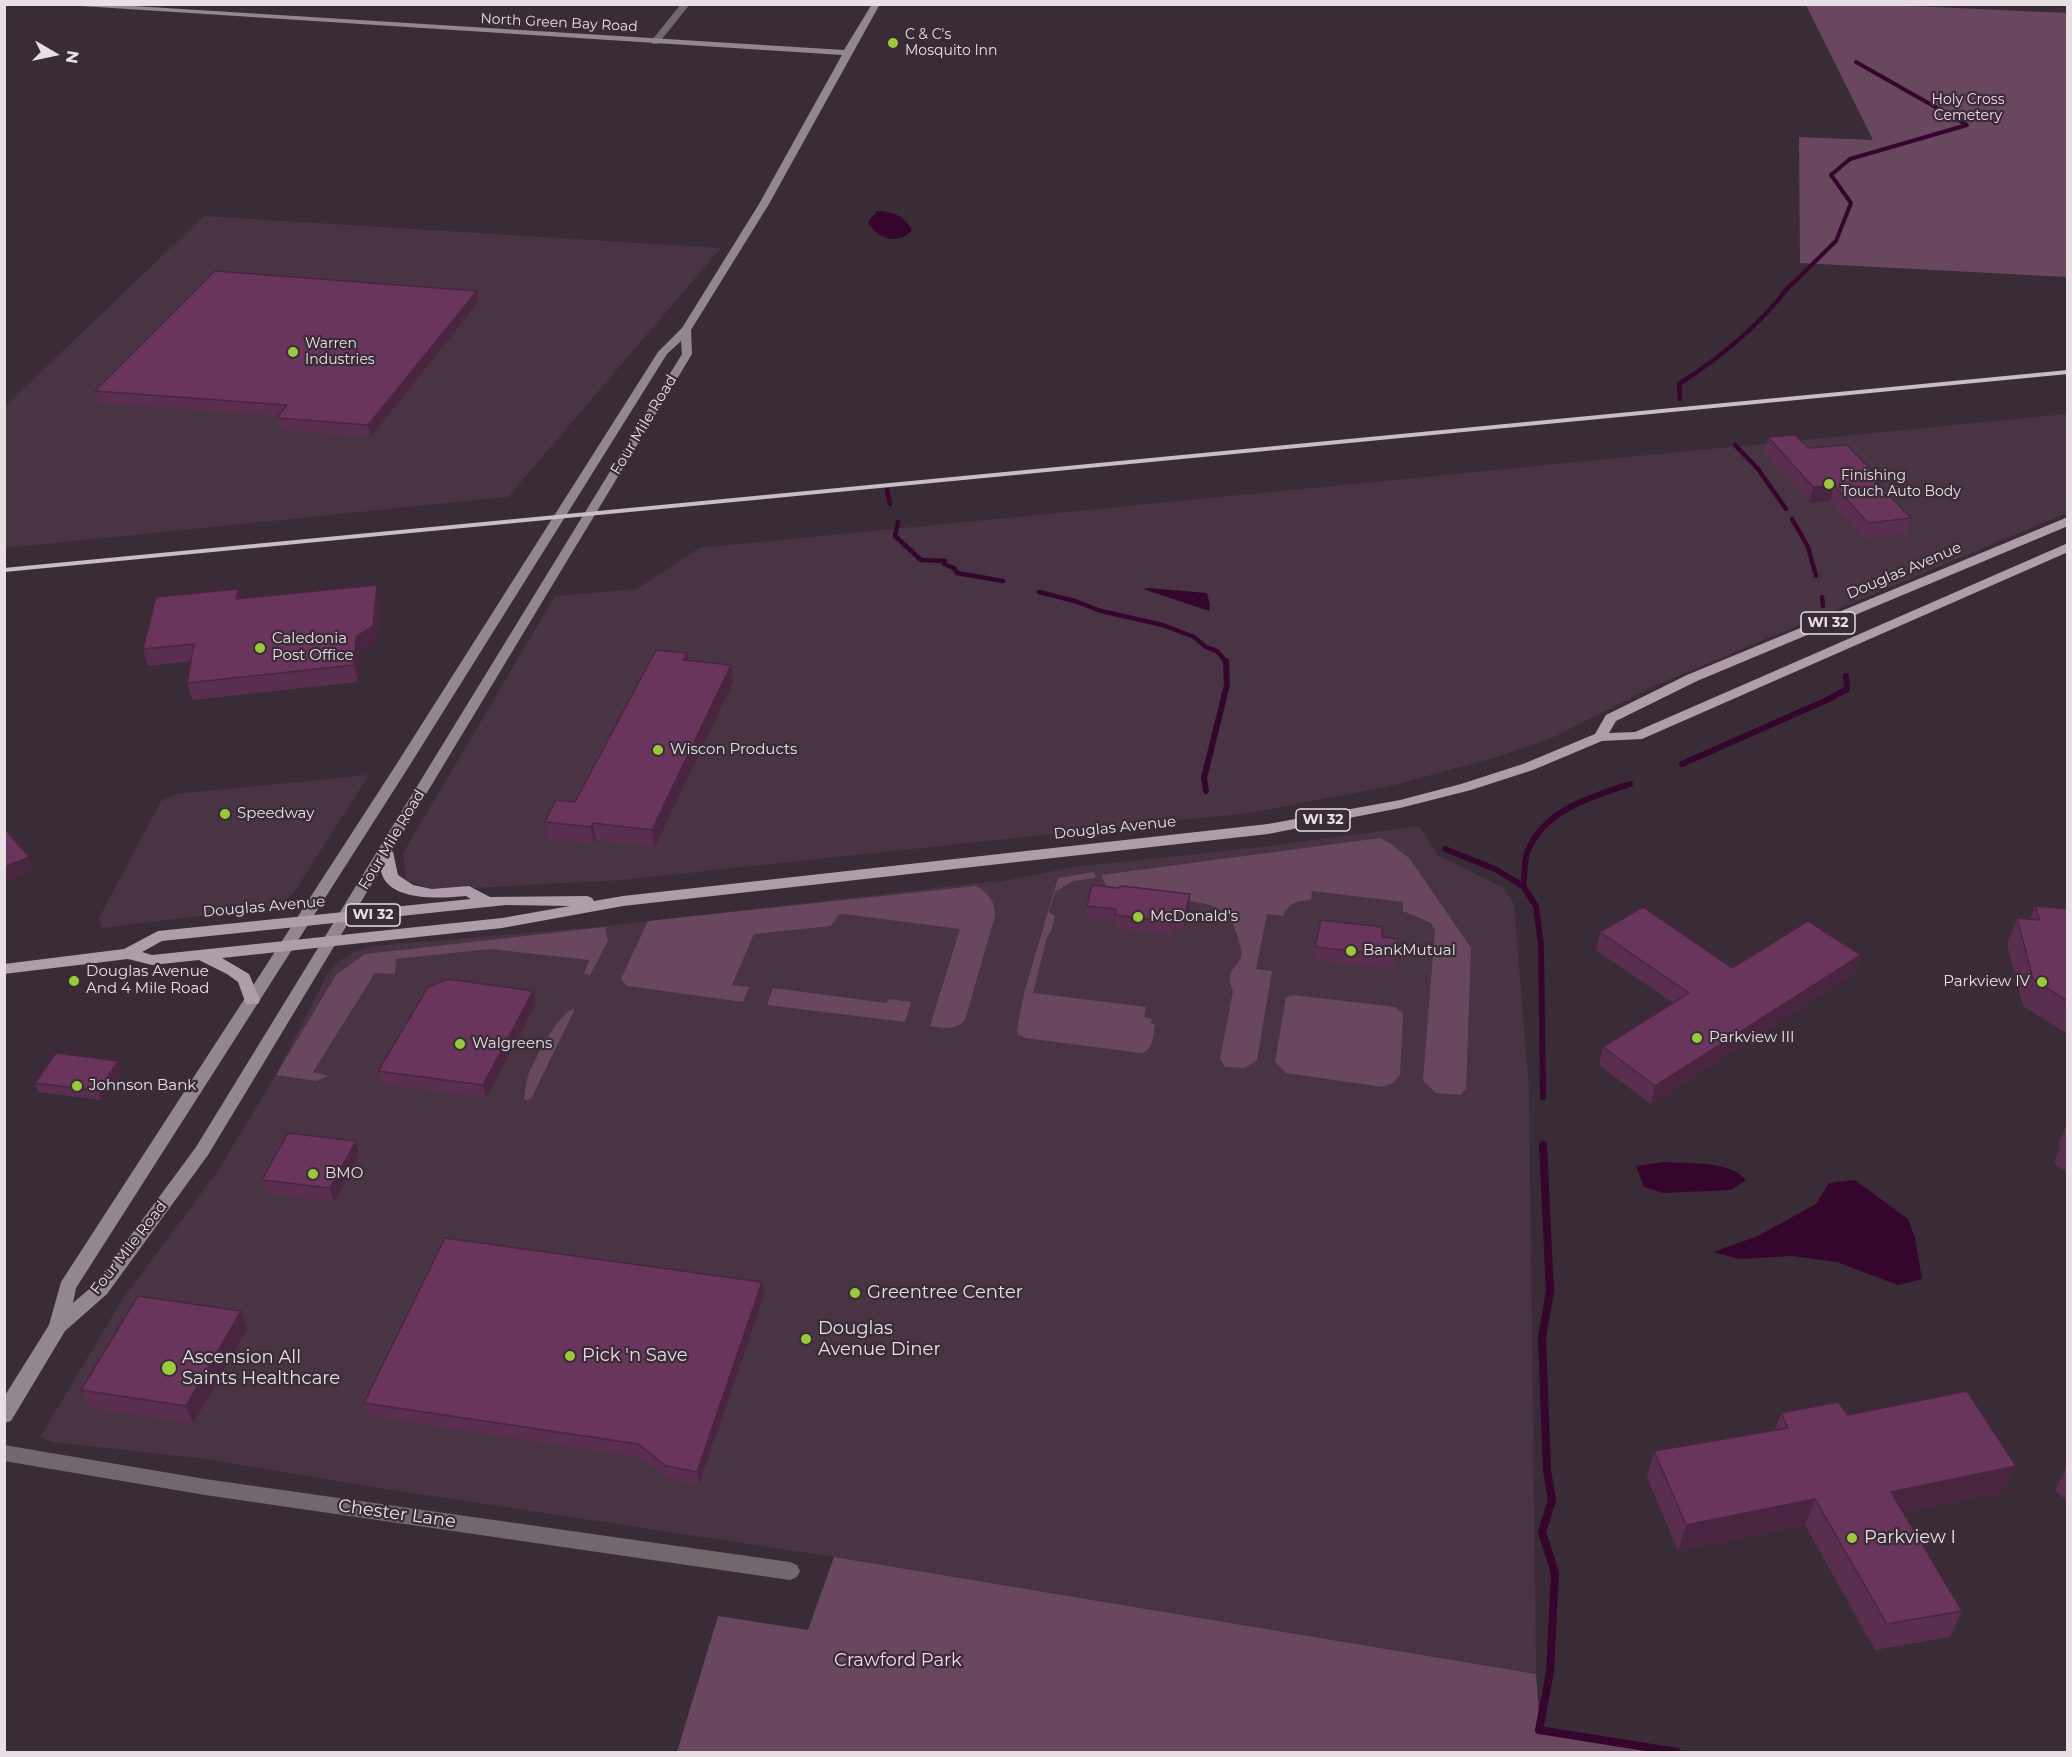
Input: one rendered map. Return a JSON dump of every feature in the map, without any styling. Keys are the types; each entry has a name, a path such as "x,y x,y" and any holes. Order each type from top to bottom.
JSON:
{"main road":[{"name":"Douglas Avenue","path":"1600,737 1611,718 1692,678 2067,521"},
{"name":"Douglas Avenue","path":"4,969 128,954 152,960 502,923 623,901 1268,829 1336,818 1466,787 1528,767 1600,737 1637,736 2067,547"},
{"path":"386,852 389,861 388,870 392,878 408,889 432,894 469,891 489,902"},
{"name":"Douglas Avenue","path":"128,954 158,936 489,902 623,901"},
{"path":"201,955 239,973 246,981 247,992 252,1000"}],"street":[{"name":"North Green Bay Road","path":"54,4 847,53"},
{"path":"655,42 686,4"},
{"name":"Four Mile Road","path":"58,1326 67,1287 303,922 663,352 686,330 775,185 876,4"},
{"name":"Four Mile Road","path":"4,1415 58,1326 101,1289 201,1151 386,852 474,701 687,354 686,330"},
{"name":"Chester Lane","path":"4,1453 205,1487 790,1572"}],"shaded area":[{"path":"877,211 897,215 906,221 912,230 900,238 882,236 868,222"},
{"path":"204,216 721,248 508,497 5,548 5,406"},
{"path":"2067,414 2067,513 1654,686 1552,738 1497,757 1387,787 1249,813 622,880 436,890 406,881 403,853 555,596 637,589 699,548"},
{"path":"1143,589 1207,593 1209,611"},
{"path":"369,775 293,894 275,907 102,928 99,918 161,801 176,794"},
{"path":"1419,826 1438,855 1505,889 1514,904 1529,1090 1536,1674 834,1557 366,1486 205,1459 52,1442 40,1437 122,1300 217,1172 276,1075 328,973 339,961 354,952 374,946 597,927 996,881 994,883 1074,867 1252,848"},
{"path":"1663,1162 1719,1166 1739,1174 1746,1180 1731,1190 1663,1193 1644,1187 1636,1166"},
{"path":"1855,1180 1908,1219 1915,1238 1922,1279 1898,1285 1837,1262 1792,1256 1739,1259 1713,1252 1758,1236 1816,1204 1829,1183"}],"green space":[{"name":"Holy Cross Cemetery","path":"1806,5 1889,5 2067,13 2067,277 1800,263 1799,137 1873,140"},
{"path":"1380,838 1410,859 1471,948 1466,1089 1460,1095 1436,1093 1423,1080 1435,930 1431,923 1403,911 1403,902 1312,891 1311,900 1294,903 1283,916 1267,914 1256,969 1272,971 1257,1060 1245,1068 1225,1067 1220,1059 1233,991 1230,977 1241,955 1237,934 1230,918 1223,911 1207,904 1154,898 1108,889 1101,875"},
{"path":"1094,872 1096,878 1073,881 1055,892 1049,912 1055,916 1051,932 1047,937 1033,993 1146,1007 1144,1017 1152,1019 1150,1023 1155,1024 1151,1046 1141,1053 1025,1038 1018,1035 1024,993 1058,878"},
{"path":"976,886 990,898 995,916 965,1020 957,1026 944,1028 930,1026 960,929 843,914 838,915 831,926 754,934 732,985 749,987 743,1002 627,986 621,979 648,921"},
{"path":"605,927 608,941 590,975 584,974 589,960 490,949 396,959 395,974 375,973 313,1072 329,1076 316,1081 276,1075 336,975 365,954"},
{"path":"773,988 886,1003 889,999 911,1002 905,1022 767,1005"},
{"path":"1294,995 1395,1007 1403,1014 1400,1075 1393,1083 1382,1087 1286,1073 1275,1062 1286,997"},
{"path":"573,1009 532,1097 528,1100 524,1099 528,1076 541,1049 560,1019"},
{"name":"Crawford Park","path":"834,1557 1536,1674 1540,1730 1677,1752 677,1752 718,1616 808,1630"}],"building":[{"name":"Warren Industries","path":"215,271 477,291 368,425 277,418 287,405 95,391"},
{"path":"1795,435 1809,448 1847,445 1881,480 1874,480 1911,518 1868,523 1834,485 1813,487 1768,437"},
{"name":"Caledonia Post Office","path":"377,585 373,626 356,637 354,665 187,683 194,644 143,649 156,597 238,589 236,599"},
{"name":"Wiscon Products","path":"656,650 687,653 683,660 731,665 652,830 593,823 591,827 545,822 556,800 575,802"},
{"path":"4,828 29,857 4,867"},
{"path":"1092,885 1190,894 1185,916 1175,915 1174,922 1115,915 1116,909 1087,906"},
{"path":"2035,906 2067,909 2067,1001 2033,979 2017,918 2040,920"},
{"name":"Parkview III","path":"1643,907 1732,968 1808,921 1861,955 1655,1086 1603,1047 1689,993 1600,932"},
{"path":"1321,920 1382,927 1382,937 1398,939 1396,956 1315,947"},
{"name":"Walgreens","path":"448,979 533,991 483,1085 378,1071 428,987"},
{"name":"Johnson Bank","path":"56,1053 118,1061 98,1091 35,1083"},
{"name":"BMO","path":"288,1133 356,1141 330,1188 262,1180"},
{"name":"Pick 'n Save","path":"445,1238 762,1282 697,1472 666,1466 638,1444 364,1403"},
{"name":"Ascension All Saints Healthcare","path":"138,1296 241,1311 186,1406 81,1390"},
{"name":"Parkview I","path":"1967,1391 2016,1466 1891,1492 1962,1611 1887,1624 1815,1499 1686,1525 1654,1451 1788,1428 1781,1413 1838,1402 1848,1415"}],"waterway":[{"path":"1787,289 1836,241 1851,203 1831,175 1850,159 1967,125 1856,62"},
{"path":"1680,399 1679,384 1738,341 1787,289"},
{"path":"1735,445 1758,469 1786,509"},
{"path":"887,490 890,504"},
{"path":"1792,519 1808,547 1816,576"},
{"path":"898,522 895,536 921,560 945,561 944,564 954,568 957,573 1003,581"},
{"path":"1039,592 1075,601 1101,611 1163,625 1194,637 1206,647 1217,651 1226,662"},
{"path":"1822,597 1823,606"},
{"path":"1206,791 1204,778 1227,685 1226,662"},
{"path":"1682,764 1827,700 1847,689 1846,676"},
{"path":"1523,886 1527,853 1534,838 1544,826 1556,816 1584,800 1630,784"},
{"path":"1445,849 1495,869 1523,886"},
{"path":"1523,886 1536,906 1541,945 1543,1097"},
{"path":"1543,1145 1550,1291 1542,1338 1547,1470 1552,1500 1542,1532 1555,1573 1550,1672 1539,1730 1677,1752"}],"railway":[{"path":"4,570 2068,372"}],"place":[{"name":"C & C's Mosquito Inn","path":"893,43"},
{"name":"Warren Industries","path":"293,352"},
{"name":"Finishing Touch Auto Body","path":"1829,484"},
{"name":"Caledonia Post Office","path":"260,648"},
{"name":"Wiscon Products","path":"658,750"},
{"name":"Speedway","path":"225,814"},
{"name":"McDonald's","path":"1138,917"},
{"name":"BankMutual","path":"1351,951"},
{"name":"Douglas Avenue And 4 Mile Road","path":"74,981"},
{"name":"Parkview IV","path":"2042,982"},
{"name":"Parkview III","path":"1697,1038"},
{"name":"Walgreens","path":"460,1044"},
{"name":"Johnson Bank","path":"77,1086"},
{"name":"BMO","path":"313,1174"},
{"name":"Greentree Center","path":"855,1293"},
{"name":"Douglas Avenue Diner","path":"806,1339"},
{"name":"Pick 'n Save","path":"570,1356"},
{"name":"Ascension All Saints Healthcare","path":"169,1368"},
{"name":"Parkview I","path":"1852,1538"}]}
